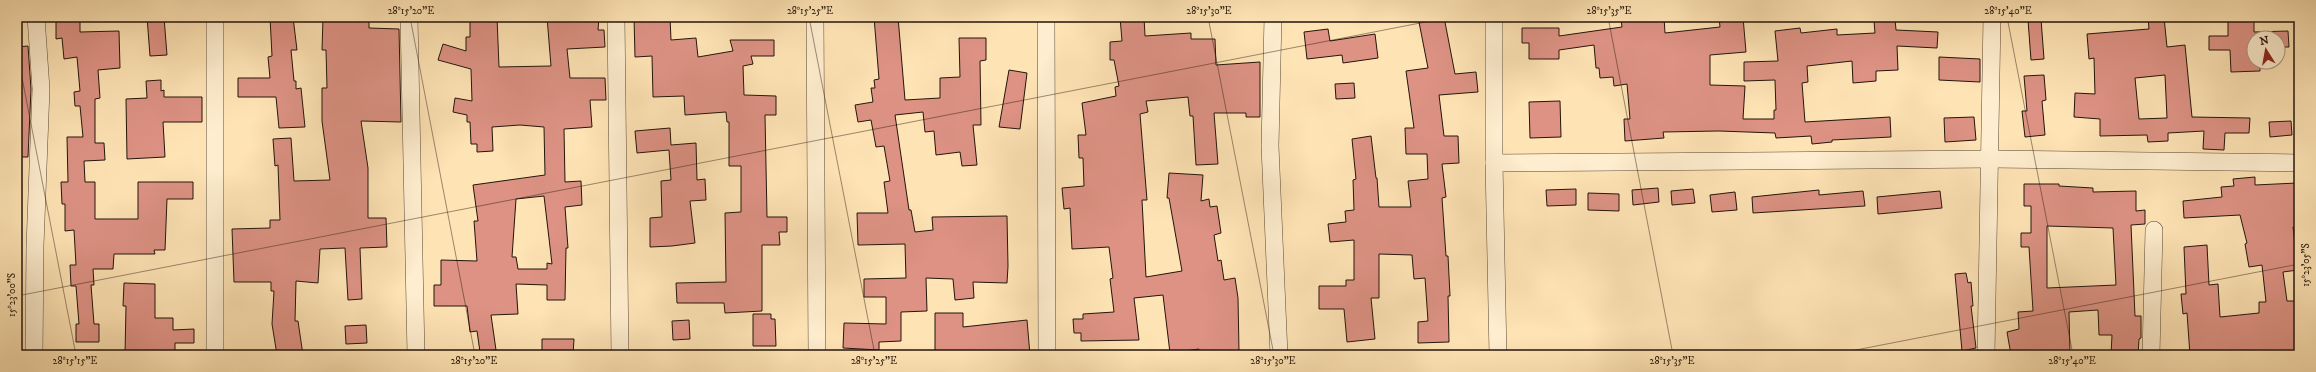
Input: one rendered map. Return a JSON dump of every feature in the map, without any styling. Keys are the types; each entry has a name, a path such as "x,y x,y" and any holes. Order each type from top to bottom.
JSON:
{"street":[{"path":"34,355 35,246 41,89 36,17"},
{"path":"214,17 215,355"},
{"path":"409,17 416,355"},
{"path":"616,17 620,355"},
{"path":"815,17 817,355"},
{"path":"1046,17 1047,355"},
{"path":"1273,17 1270,146 1279,355"},
{"path":"1494,17 1494,163 1498,355"},
{"path":"1986,355 1991,159 1992,17"},
{"path":"1494,163 1991,159 2299,163"},
{"path":"2151,355 2154,230"}],"building":[{"path":"56,17 80,17 80,32 119,31 120,68 98,70 100,98 95,99 95,143 104,143 105,160 84,161 85,182 95,182 95,219 138,219 138,182 193,182 193,199 167,199 165,250 154,250 155,254 114,254 113,269 93,269 94,285 91,285 94,324 99,324 99,342 76,342 76,324 79,324 76,286 71,286 70,265 76,265 74,230 65,231 65,204 62,204 61,182 68,182 67,137 83,137 80,106 75,106 74,92 80,91 77,57 64,59 62,38 56,39"},
{"path":"147,17 164,17 167,55 150,56"},
{"path":"270,17 293,17 297,50 291,50 294,81 296,81 296,89 301,88 305,127 279,128 276,97 238,97 238,78 270,78 268,57 272,56"},
{"path":"323,17 369,17 369,28 399,29 401,122 361,121 368,168 368,218 386,218 387,247 360,248 362,299 348,300 345,248 320,249 318,283 296,281 295,321 298,321 303,355 277,355 272,324 274,291 271,291 271,282 234,282 232,229 270,228 270,220 280,220 278,165 275,166 273,139 291,138 294,181 330,180 322,121 322,88 327,88 326,50 322,50"},
{"path":"470,17 497,17 499,67 551,66 547,17 599,17 598,30 604,30 605,47 567,49 570,78 605,78 606,100 590,100 592,127 564,129 565,182 581,181 582,205 565,207 568,248 566,248 565,300 547,300 547,285 516,284 518,314 491,315 496,350 480,352 477,331 470,332 467,306 434,306 434,285 441,285 441,260 477,261 474,221 478,221 473,185 545,175 544,127 520,125 492,127 493,151 477,152 477,144 471,144 470,122 467,122 467,115 453,112 455,98 472,101 471,69 438,60 443,44 466,51 466,37 470,37","holes":["544,196 552,264 547,263 547,269 518,269 516,257 512,257 516,199"]},
{"path":"634,17 670,17 671,40 696,38 698,57 733,51 730,40 774,40 774,56 751,56 753,64 743,66 744,95 776,96 776,115 765,115 767,217 787,217 787,232 779,232 780,245 762,245 762,311 725,313 724,303 677,303 676,283 726,282 725,213 741,212 741,166 729,166 729,122 727,122 726,112 685,115 684,96 653,97 652,56 635,57"},
{"path":"874,17 898,17 905,100 940,98 940,78 960,77 959,38 986,38 986,60 980,61 981,125 973,125 977,165 962,166 960,152 936,155 934,131 925,132 923,112 895,115 909,210 911,210 915,232 933,230 932,217 1007,216 1008,266 1007,283 973,282 974,298 955,300 953,279 926,278 927,311 901,312 901,341 879,342 879,350 843,348 844,323 886,324 886,297 864,297 864,279 906,278 905,244 858,245 857,213 888,213 884,182 890,181 884,146 876,147 871,120 858,122 855,105 873,102 871,88 875,88 874,80 879,79"},
{"path":"1120,17 1144,17 1145,36 1191,33 1191,39 1215,39 1216,65 1260,62 1260,117 1246,117 1246,113 1214,113 1218,164 1196,165 1193,116 1190,116 1188,97 1146,101 1148,112 1140,114 1147,200 1142,200 1146,277 1182,271 1169,198 1167,198 1169,173 1203,175 1201,201 1209,199 1210,207 1217,206 1221,233 1214,235 1218,261 1221,260 1224,280 1235,278 1238,298 1239,351 1199,353 1199,349 1170,353 1163,295 1134,298 1139,340 1081,341 1081,333 1074,333 1073,319 1083,319 1083,314 1114,312 1110,279 1113,278 1109,247 1072,249 1070,208 1064,209 1062,188 1084,186 1083,158 1079,158 1078,135 1086,135 1082,103 1116,96 1115,87 1119,86 1114,60 1110,60 1110,42 1122,41"},
{"path":"1418,17 1444,17 1455,74 1476,72 1478,92 1439,95 1444,136 1458,136 1459,163 1442,164 1446,197 1442,198 1446,256 1448,256 1450,296 1448,296 1449,342 1418,343 1418,322 1428,321 1425,278 1414,279 1412,255 1379,254 1379,298 1371,298 1375,339 1347,342 1344,309 1319,309 1319,286 1346,286 1346,280 1354,280 1354,240 1330,242 1328,224 1346,222 1345,211 1354,210 1353,180 1356,179 1352,139 1371,136 1377,178 1379,207 1411,207 1408,181 1428,179 1427,154 1406,154 1405,128 1414,128 1406,71 1428,68"},
{"path":"1636,17 1636,21 1664,17 1665,33 1720,27 1719,17 1743,17 1746,52 1710,55 1710,85 1745,86 1743,119 1774,119 1774,110 1776,110 1775,80 1744,81 1744,62 1778,61 1775,31 1800,28 1801,33 1837,29 1837,35 1875,33 1874,21 1895,19 1896,30 1938,32 1937,48 1897,46 1898,70 1876,71 1876,81 1853,83 1852,61 1807,66 1808,82 1802,83 1805,122 1890,117 1891,137 1832,140 1832,142 1812,144 1811,136 1776,138 1775,133 1719,131 1663,132 1664,138 1625,141 1624,119 1630,119 1627,84 1614,86 1613,77 1600,78 1599,68 1596,68 1594,45 1559,50 1559,59 1529,59 1529,43 1522,43 1522,28 1559,28 1559,36 1622,27 1621,19"},
{"path":"2164,17 2167,47 2185,45 2192,117 2250,118 2249,133 2225,133 2224,150 2203,149 2204,131 2168,133 2168,141 2148,142 2147,135 2100,136 2100,119 2074,117 2075,93 2095,94 2094,58 2089,59 2087,34 2149,29 2148,18","holes":["2165,75 2167,118 2139,119 2135,78"]},
{"path":"2228,17 2254,17 2254,30 2246,30 2246,70 2260,71 2231,72 2230,50 2209,50 2209,36 2228,36"},
{"path":"2041,19 2044,59 2031,60 2028,20"},
{"path":"1328,29 1330,41 1375,34 1378,58 1343,63 1342,55 1307,59 1304,32"},
{"path":"2286,31 2288,31 2289,47 2286,47"},
{"path":"28,46 31,89 28,157 19,157 20,135 17,90 17,47"},
{"path":"1939,57 1980,59 1980,82 1939,80"},
{"path":"1009,70 1027,73 1020,129 999,127"},
{"path":"2044,75 2046,100 2042,101 2045,135 2025,137 2022,111 2027,111 2024,76"},
{"path":"161,80 161,91 164,90 164,97 202,97 202,122 163,122 165,157 127,159 126,99 147,98 146,81"},
{"path":"1354,83 1355,98 1336,99 1335,84"},
{"path":"1560,101 1561,137 1530,138 1529,102"},
{"path":"1974,117 1976,140 1945,142 1944,118"},
{"path":"2291,121 2292,135 2270,137 2269,122"},
{"path":"670,128 671,145 696,143 697,180 705,179 706,200 690,201 695,243 650,247 650,218 662,217 661,181 671,180 669,150 637,153 635,131"},
{"path":"2255,177 2255,185 2297,183 2299,227 2293,227 2298,270 2283,272 2287,301 2299,301 2299,355 2190,355 2187,313 2183,314 2181,294 2186,294 2184,247 2207,245 2209,285 2218,284 2220,317 2259,313 2259,302 2266,302 2262,265 2249,267 2245,244 2247,243 2240,215 2184,218 2183,201 2222,197 2221,187 2234,186 2233,179"},
{"path":"2024,184 2059,184 2059,186 2093,188 2093,192 2136,191 2136,211 2145,210 2145,224 2131,225 2135,316 2141,316 2141,338 2139,339 2138,355 2111,355 2112,335 2099,335 2098,310 2069,312 2070,355 2011,355 2007,332 2019,329 2018,312 2033,311 2029,247 2021,247 2021,233 2031,233 2031,206 2024,206","holes":["2047,226 2113,228 2116,285 2047,288"]},
{"path":"1658,188 1659,202 1633,205 1632,190"},
{"path":"1576,189 1576,205 1547,206 1546,190"},
{"path":"1693,189 1695,203 1672,205 1671,191"},
{"path":"1819,190 1819,195 1863,191 1865,206 1753,213 1752,197"},
{"path":"1940,191 1942,208 1878,214 1877,197"},
{"path":"1735,192 1737,210 1712,212 1710,195"},
{"path":"1588,193 1619,194 1619,211 1588,210"},
{"path":"1966,273 1968,283 1971,282 1973,306 1971,306 1976,348 1962,351 1955,274"},
{"path":"124,283 155,284 155,318 173,318 173,330 194,329 194,343 175,343 175,355 125,355 126,306 123,306"},
{"path":"935,313 963,313 963,327 1027,320 1030,355 957,355 957,352 935,352"},
{"path":"753,314 771,314 771,319 775,319 776,346 753,346"},
{"path":"689,320 690,339 673,340 672,321"},
{"path":"366,325 367,343 346,344 345,326"},
{"path":"542,339 574,339 573,355 542,355"}]}
